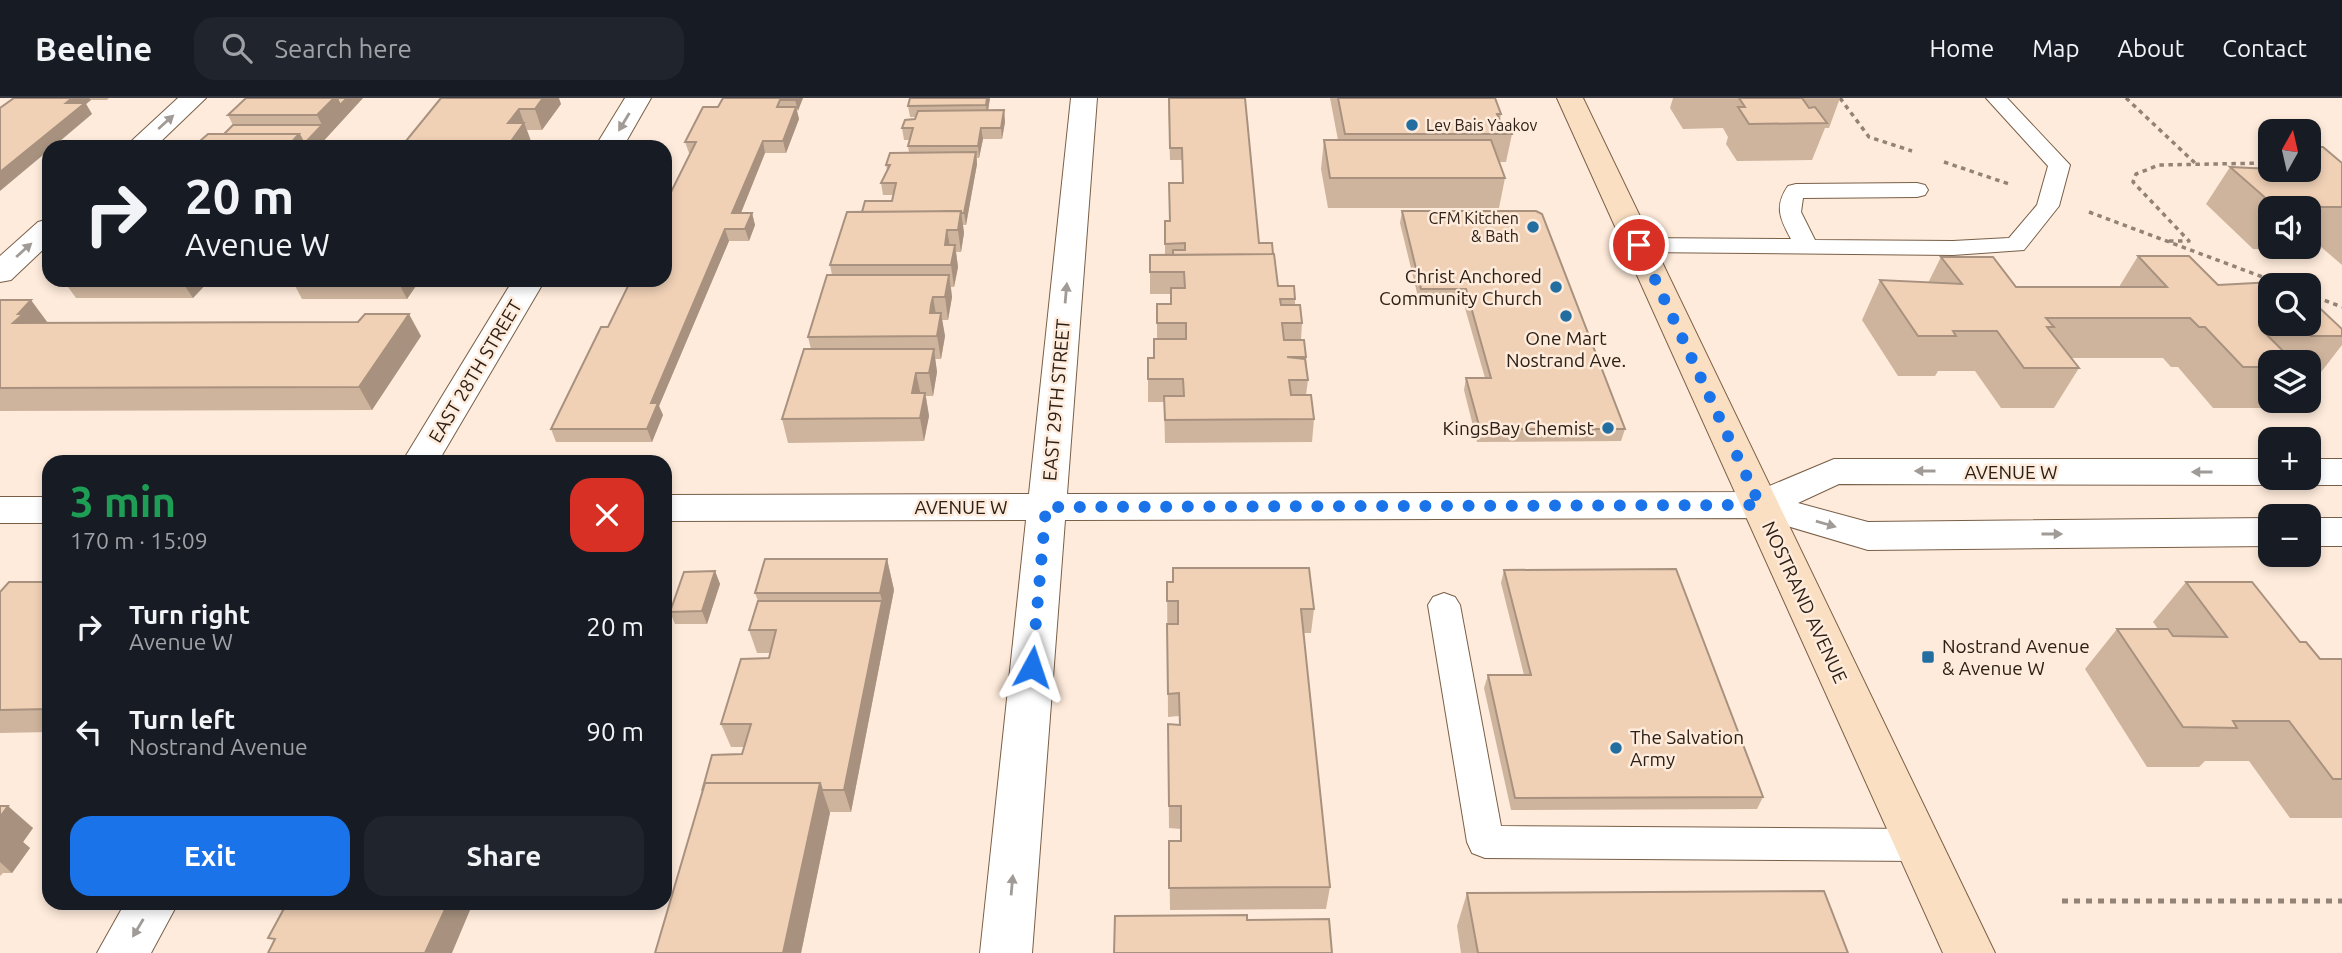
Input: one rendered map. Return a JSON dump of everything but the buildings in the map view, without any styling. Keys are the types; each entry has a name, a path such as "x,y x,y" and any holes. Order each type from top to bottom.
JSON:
{"main road":[{"name":"NOSTRAND AVENUE","path":"1570,98 1969,953"}],"street":[{"path":"147,140 193,98"},
{"path":"613,140 638,98"},
{"name":"EAST 29TH STREET","path":"1006,953 1084,98"},
{"path":"0,273 42,234"},
{"name":"EAST 28TH STREET","path":"424,455 525,287"},
{"name":"AVENUE W","path":"1760,505 1835,471 2258,472"},
{"path":"2321,472 2342,472"},
{"name":"AVENUE W","path":"672,508 1760,505 1868,536 2258,533"},
{"path":"0,510 42,510"},
{"path":"2321,532 2342,532"},
{"path":"123,953 149,910"}],"lane":[{"path":"1639,245 1953,248 2015,245 2048,206 2059,165 1996,98"},
{"path":"1807,247 1787,208 1789,199 1796,191 1917,190"},
{"path":"1444,605 1485,842 1919,845"}],"path":[{"path":"2126,98 2196,164"},
{"path":"2165,241 2189,241 2133,182 2136,174 2159,165 2258,163"},
{"path":"2321,300 2342,307"},
{"path":"2062,901 2342,901"}],"place":[{"name":"Lev Bais Yaakov","path":"1412,125"},
{"name":"CFM Kitchen & Bath","path":"1533,227"},
{"name":"Christ Anchored Community Church","path":"1556,287"},
{"name":"One Mart Nostrand Ave.","path":"1566,316"},
{"name":"KingsBay Chemist","path":"1608,428"},
{"name":"Nostrand Avenue & Avenue W","path":"1928,657"},
{"name":"The Salvation Army","path":"1616,748"}],"route":[{"path":"1032,667 1046,507 1760,505 1639,245"}]}
